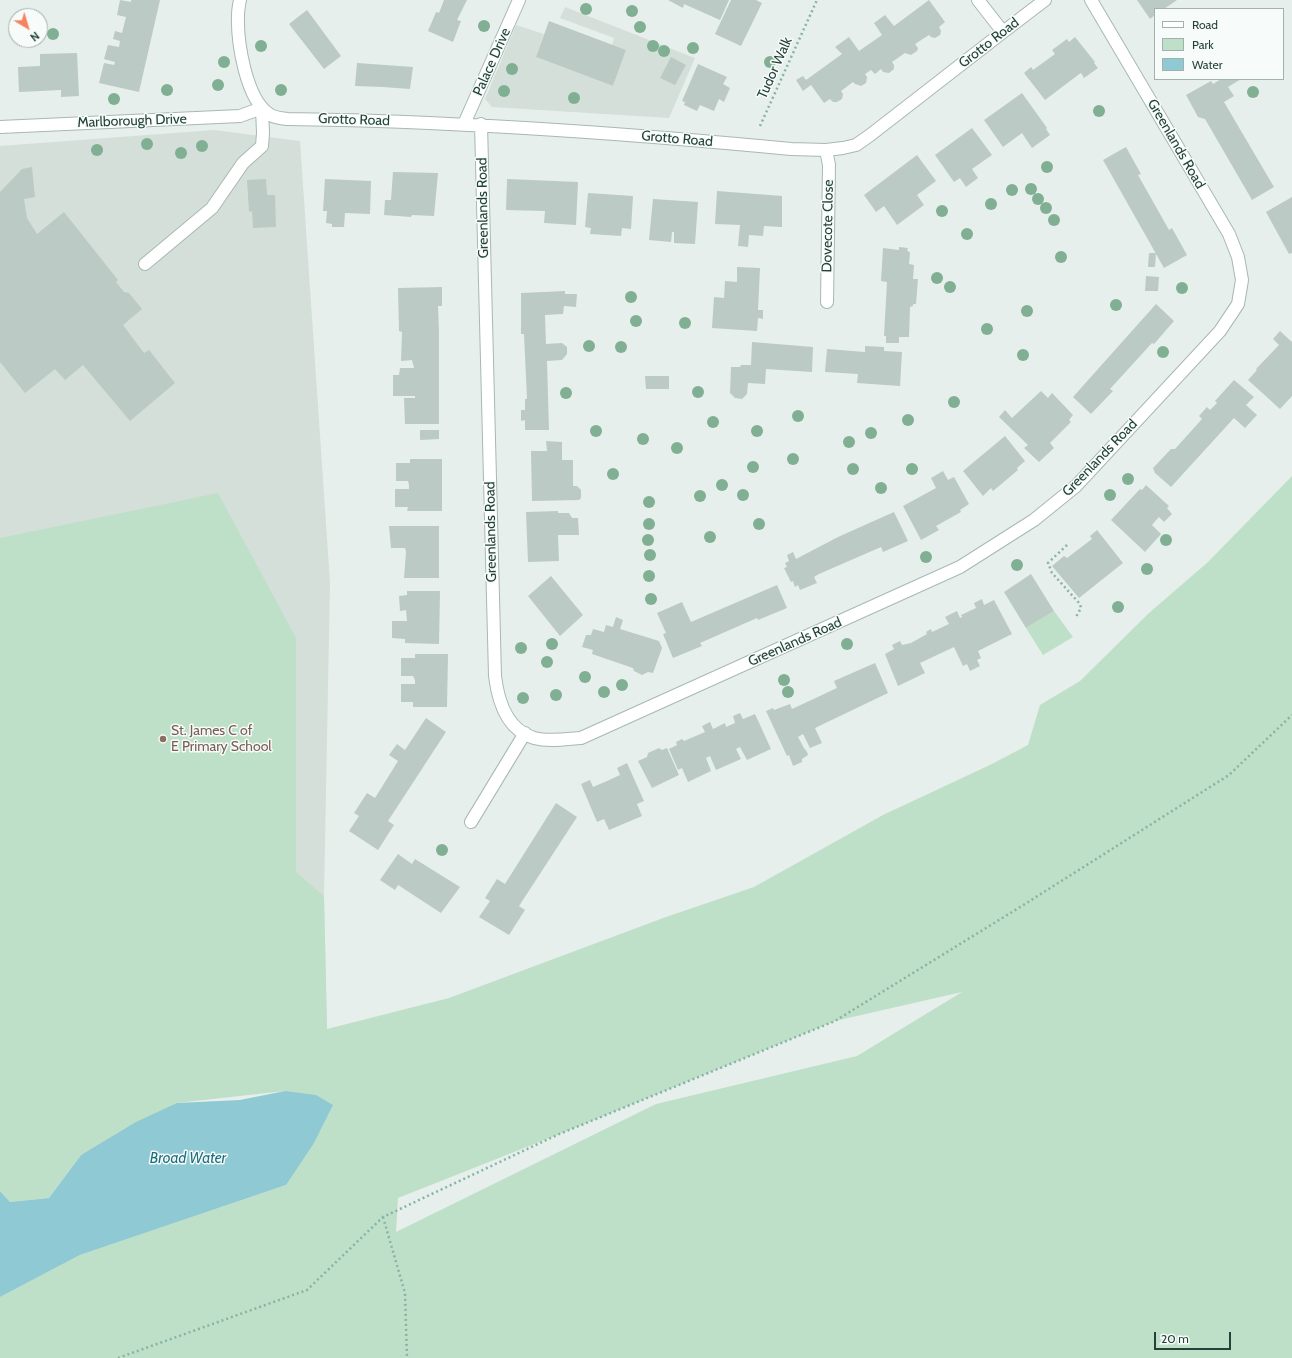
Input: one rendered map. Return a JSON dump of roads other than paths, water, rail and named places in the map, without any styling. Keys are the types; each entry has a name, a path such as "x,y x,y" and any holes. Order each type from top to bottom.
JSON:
{"street":[{"path":"145,264 212,208 242,163 262,146 264,133 262,108 251,90 244,69 238,15 240,0"},
{"name":"Palace Drive","path":"464,124 519,0"},
{"path":"978,0 1003,32"},
{"name":"Grotto Road","path":"262,108 272,116 287,119 481,124 826,150 856,145 1045,0"},
{"name":"Greenlands Road","path":"481,124 494,676 497,694 504,714 519,730 534,738 559,740 581,738 960,567 1034,520 1076,486 1220,331 1238,304 1242,280 1238,256 1229,234 1091,0"},
{"name":"Marlborough Drive","path":"0,127 240,116 262,108"},
{"name":"Dovecote Close","path":"826,150 829,166 827,302"},
{"path":"471,822 525,733"}],"water":[{"name":"Broad Water","path":"285,1091 316,1095 333,1105 314,1143 286,1185 80,1255 0,1297 0,1191 10,1202 49,1198 81,1155 136,1122 177,1103 240,1100"}],"place":[{"name":"St. James C of E Primary School","path":"163,739"}]}
